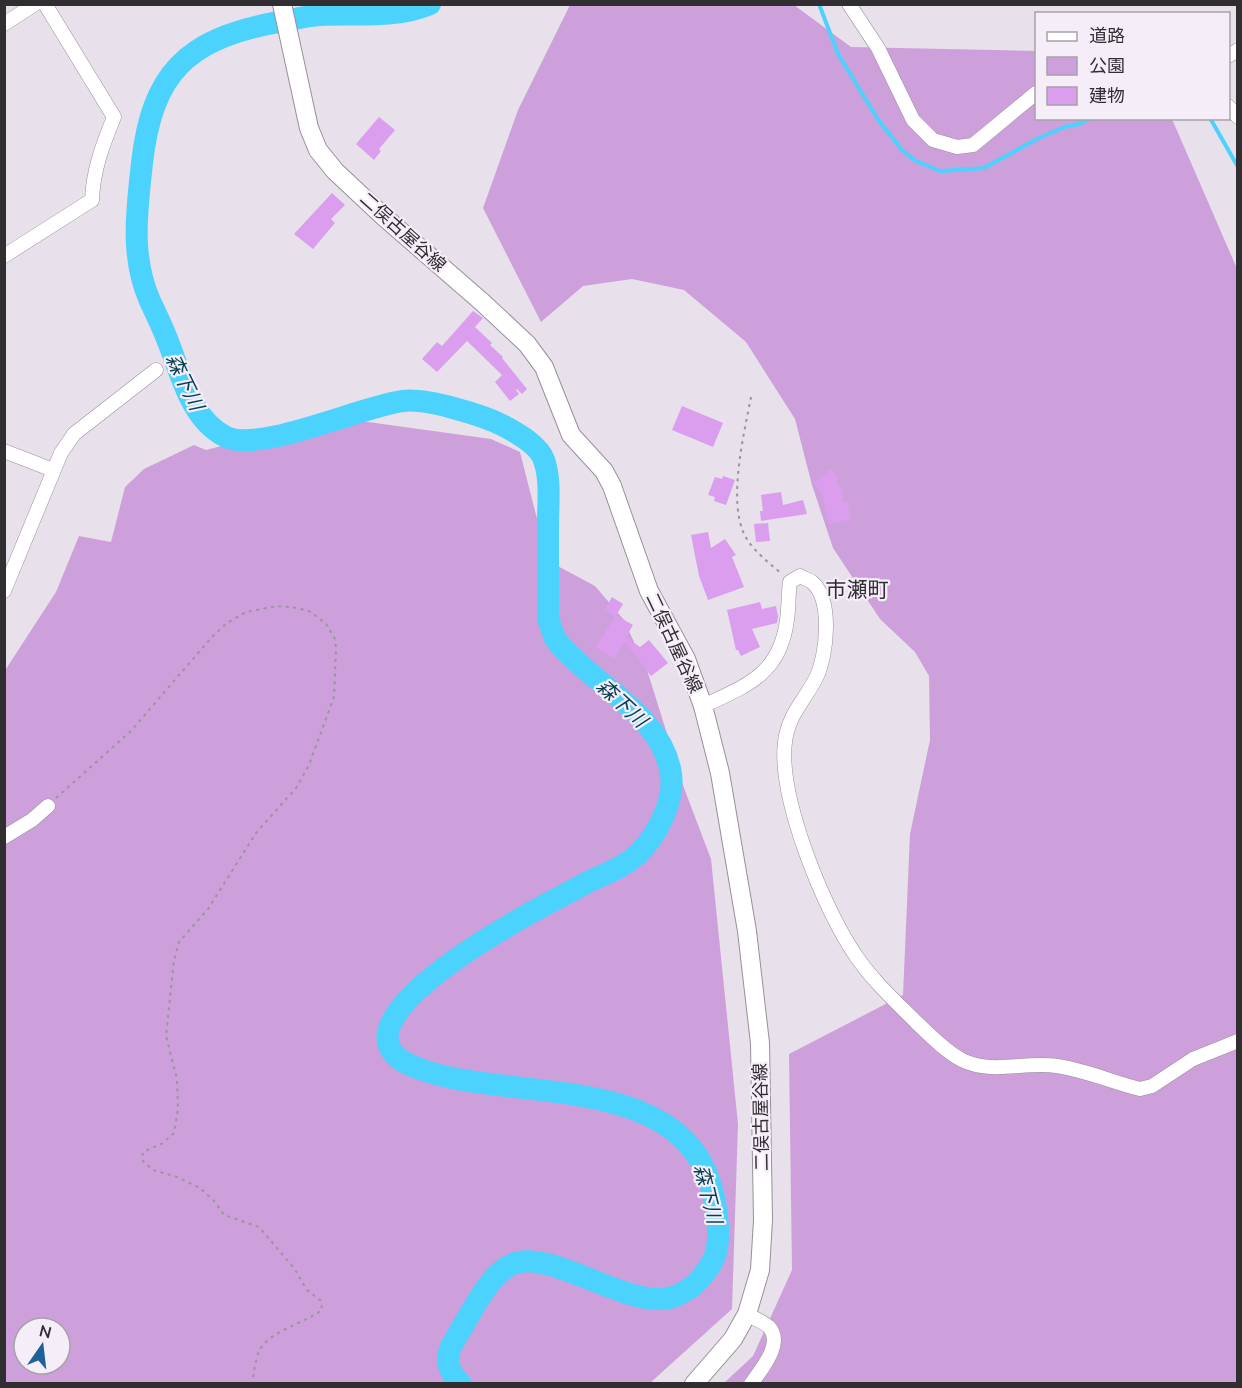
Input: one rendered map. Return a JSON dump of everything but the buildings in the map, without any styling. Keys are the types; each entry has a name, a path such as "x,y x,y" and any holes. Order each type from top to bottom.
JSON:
{"main road":[{"name":"二俣古屋谷線","path":"282,4 309,128 318,150 335,171 383,216 527,344 544,367 571,435 604,471 612,486 649,591 686,659 703,706 720,773 747,931 760,1043 764,1220 760,1269 747,1314 733,1339 694,1383"}],"street":[{"path":"4,24 35,4"},
{"path":"4,256 92,200 93,181 102,145 114,117 45,4"},
{"path":"849,4 878,48 913,120 933,140 957,147 973,145 1035,94"},
{"path":"4,591 53,470 74,434 156,370"},
{"path":"4,452 53,470"},
{"path":"703,706 759,677 773,662 787,621 790,582 800,576 812,583 820,594 825,610 826,640 817,677 794,712 785,742 790,800 806,853 831,911 854,954 891,998 940,1045 963,1061 992,1068 1056,1066 1140,1089 1152,1086 1193,1059 1238,1041"},
{"path":"4,837 32,820 48,806"},
{"path":"747,1314 769,1327 774,1339 770,1358 751,1383"}],"path":[{"path":"751,397 738,480 737,505 744,533 756,552 790,582"},
{"path":"48,806 131,731 211,638 227,623 246,612 277,606 311,612 326,624 335,639 334,697 309,765 296,788 256,833 208,909 180,942 174,960 166,1036 177,1079 178,1109 174,1133 163,1143 143,1152 142,1160 153,1170 177,1177 200,1188 214,1201 224,1215 259,1227 294,1268 307,1290 321,1301 322,1310 269,1338 260,1350 252,1383"}],"green space":[{"path":"570,5 794,5 851,47 1035,51 1035,120 1172,120 1238,271 1237,1383 724,1383 753,1356 792,1270 789,1054 903,995 910,834 930,740 929,676 915,652 880,619 833,548 812,485 795,419 746,342 684,290 632,279 583,286 541,322 483,208 518,110"},
{"path":"332,417 491,439 520,452 536,515 552,563 595,586 624,620 648,673 684,788 711,859 738,1124 732,1309 650,1383 5,1383 4,672 56,592 79,536 111,542 125,487 144,469 194,445 206,450"}],"waterway":[{"name":"森下川","path":"430,4 389,14 320,15 273,23 243,30 196,51 179,66 165,84 154,106 142,163 138,198 137,250 150,301 188,394 204,419 226,437 242,440 262,439 385,405 413,401 454,408 483,417 533,444 544,460 548,475 548,618 554,636 566,652 633,709 657,738 666,755 671,774 667,807 651,839 637,855 619,867 532,912 440,971 416,991 397,1012 388,1032 391,1050 394,1054 404,1062 420,1069 456,1079 584,1096 626,1106 662,1123 691,1147 710,1183 718,1227 715,1257 693,1286 677,1295 661,1299 635,1296 547,1264 517,1262 504,1269 486,1288 451,1346 448,1357 449,1367 461,1384"},
{"path":"819,4 838,54 879,121 903,151 916,161 940,171 984,168 1037,139 1088,120"},
{"path":"1211,120 1238,167"}],"district":[{"name":"市瀬町","path":"857,590"}]}
